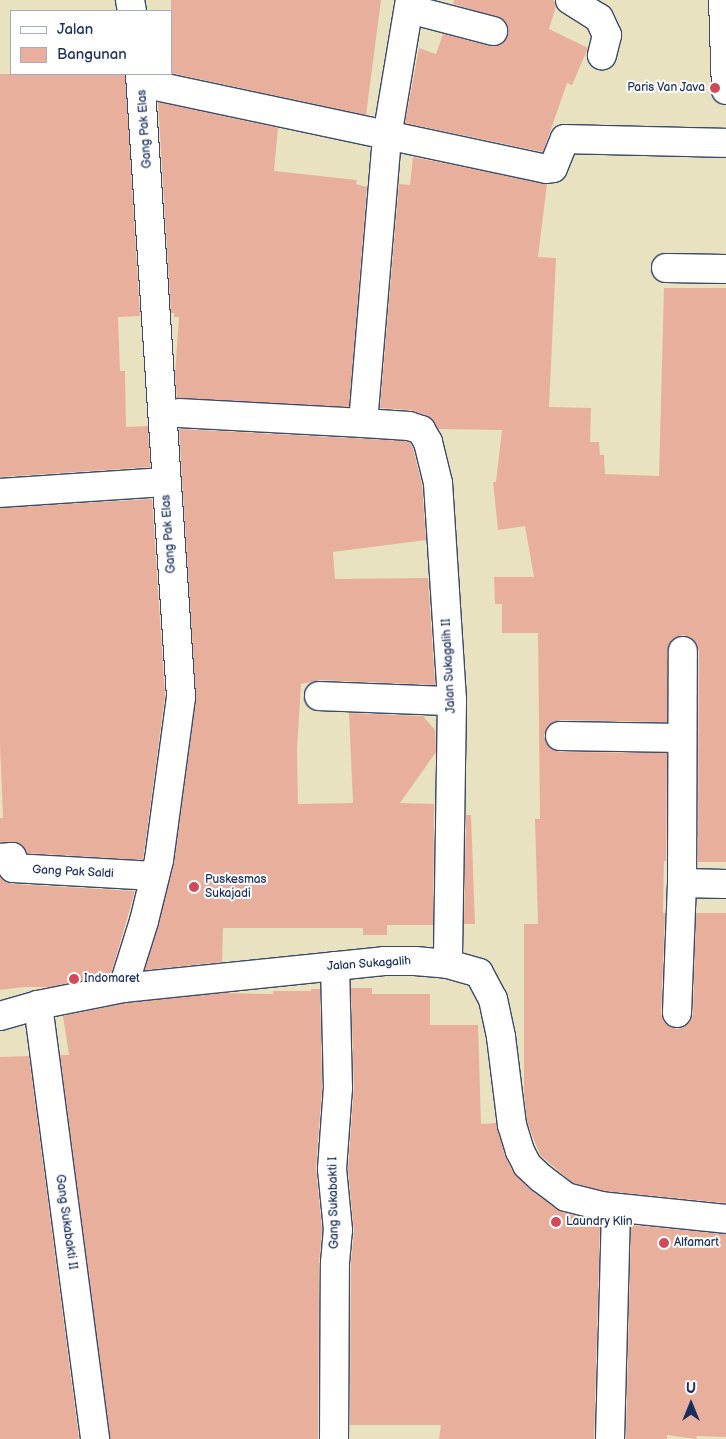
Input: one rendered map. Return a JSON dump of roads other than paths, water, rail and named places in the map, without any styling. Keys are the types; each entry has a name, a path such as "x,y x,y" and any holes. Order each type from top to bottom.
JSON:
{"street":[{"path":"570,0 599,18 607,35 602,55"},
{"path":"723,0 726,90"},
{"path":"363,423 387,137 409,4 493,31"},
{"path":"141,78 387,137 546,170 553,168 565,139 726,143"},
{"name":"Gang Pak Elas","path":"123,988 144,921 159,860 181,697 141,78"},
{"path":"666,268 726,269"},
{"name":"Jalan Sukagalih II","path":"179,413 409,426 421,430 428,442 438,483 452,701 448,964"},
{"path":"0,493 166,482"},
{"path":"677,1013 682,883 683,651"},
{"path":"319,696 452,701"},
{"path":"560,736 682,738"},
{"name":"Gang Pak Saldi","path":"0,858 12,857 13,868 155,876"},
{"path":"682,883 726,884"},
{"name":"Jalan Sukagalih","path":"0,1016 38,1005 123,988 384,961 448,964 479,973 493,999 501,1037 512,1125 520,1151 527,1165 566,1197 616,1209 726,1219"},
{"name":"Gang Sukabakti I","path":"334,1439 335,1263 338,1230 332,1169 338,1088 335,966"},
{"name":"Gang Sukabakti II","path":"38,1005 95,1439"},
{"path":"610,1439 616,1209"}],"place":[{"name":"Paris Van Java","path":"715,88"},
{"name":"Puskesmas Sukajadi","path":"194,887"},
{"name":"Indomaret","path":"74,979"},
{"name":"Laundry Klin","path":"556,1222"},
{"name":"Alfamart","path":"664,1243"}]}
